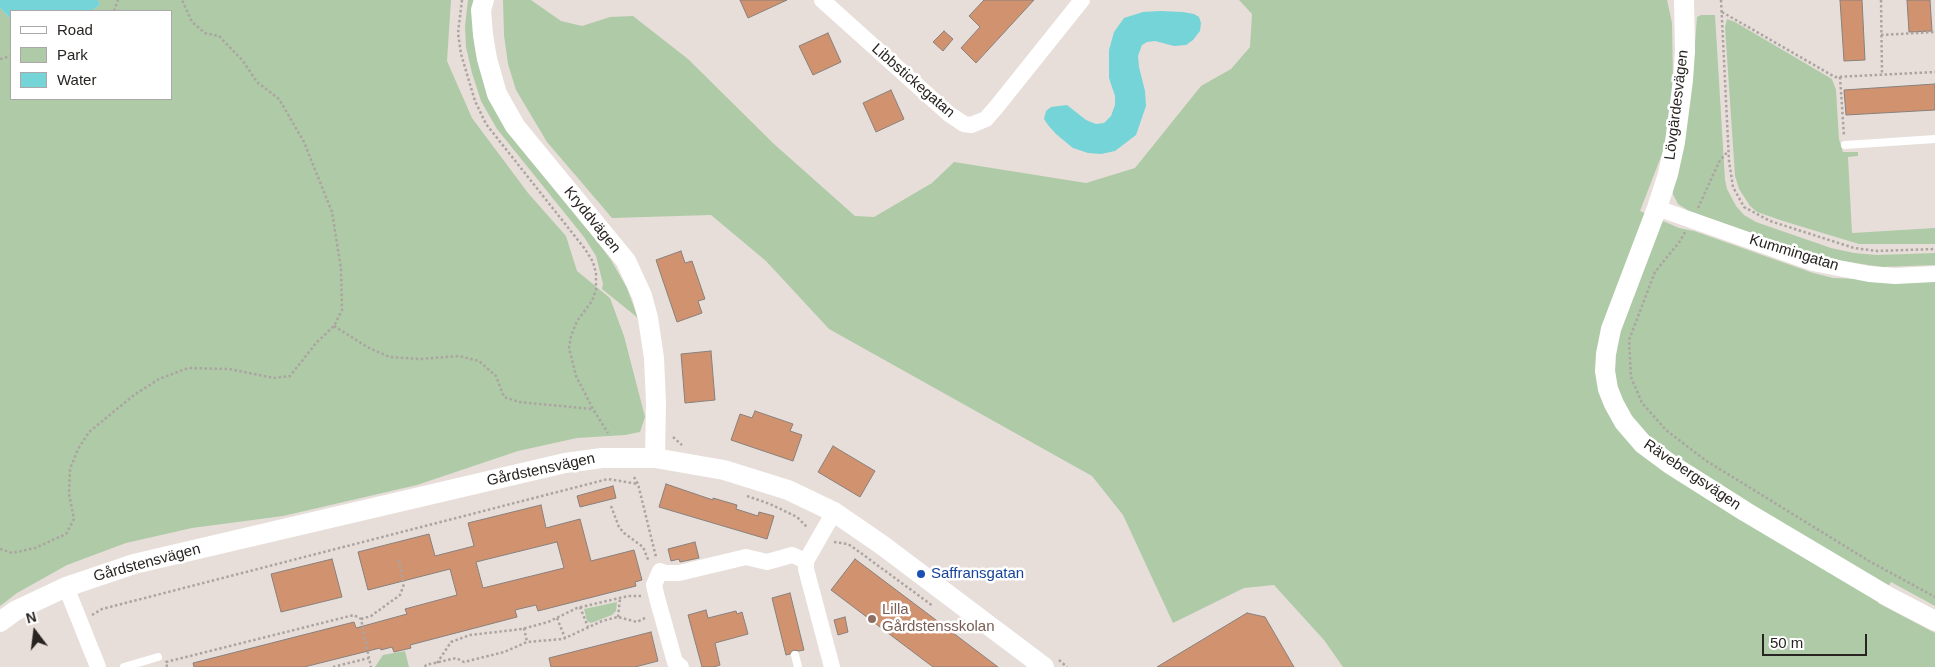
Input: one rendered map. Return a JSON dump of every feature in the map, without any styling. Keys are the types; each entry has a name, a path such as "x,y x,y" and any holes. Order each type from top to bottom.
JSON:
{"street":[{"name":"Kryddvägen","path":"484,0 481,10 483,35 497,94 515,126 626,261 642,296 648,318 654,358 656,403 655,458"},
{"name":"Libbstickegatan","path":"822,0 949,114 964,124 971,125 986,119 1082,0"},
{"name":"Lövgärdesvägen","path":"1657,208 1668,174 1679,112 1685,51 1684,0"},
{"name":"Kummingatan","path":"1657,208 1813,263 1869,274 1895,276 1935,274"},
{"name":"Rävebergsvägen","path":"1657,208 1611,329 1606,354 1605,371 1608,389 1624,422 1643,444 1693,478 1889,597 1935,621"},
{"name":"Gårdstensvägen","path":"0,622 15,611 66,587 134,564 565,463 602,458 655,458 724,470 788,490 834,512 1048,661"},
{"path":"832,667 806,569 806,561 814,532 834,512"},
{"path":"681,667 675,662 672,653 654,585 660,571 679,573 746,557 767,562 792,555 806,561"},
{"path":"66,587 98,667"}],"lane":[{"path":"1846,145 1935,139"},
{"path":"795,656 798,667"},
{"path":"124,667 158,658"}],"path":[{"path":"0,549 12,553 35,548 66,534 74,519 69,494 70,469 78,449 89,432 134,395 159,379 188,368 230,369 274,378 290,376 316,342 334,326 342,310 339,259 332,212 304,142 279,99 257,82 243,61 219,36 205,33 192,22 182,0"},
{"path":"462,0 458,33 461,54 475,101 486,124 593,262 596,273 596,290 592,301 577,321 571,336 570,348 576,376 592,409 608,433"},
{"path":"1721,0 1728,151 1733,187 1744,207 1770,221 1854,248 1877,251 1935,249"},
{"path":"1881,0 1882,75"},
{"path":"1722,12 1834,76 1935,72"},
{"path":"1882,35 1935,32"},
{"path":"1840,77 1846,145"},
{"path":"1728,151 1719,162 1680,241 1655,272 1629,340 1631,376 1642,403 1666,430 1705,460 1869,562 1935,597"},
{"path":"334,326 369,348 390,357 420,359 460,356 479,361 496,376 504,397 519,402 592,409"},
{"path":"672,434 674,440 684,446"},
{"path":"634,477 638,484 660,571"},
{"path":"80,623 102,609 608,479 638,484"},
{"path":"611,506 624,533 643,547 650,563 660,571"},
{"path":"814,532 832,541 848,544 937,610"},
{"path":"167,667 166,662 337,618 354,615 361,618 371,616 400,595 404,584 399,560"},
{"path":"437,662 451,642 470,635 524,628 548,622 580,607 620,598 648,596"},
{"path":"618,617 620,598"},
{"path":"580,607 588,627"},
{"path":"425,667 426,665 456,658 464,662 504,652 527,642 565,638 602,621 618,617 637,622 650,616"},
{"path":"361,618 371,667"},
{"path":"557,618 565,638"},
{"path":"524,628 527,642"},
{"path":"333,667 369,658"},
{"path":"1048,661 1067,667"}],"green space":[{"path":"98,0 451,0 447,61 472,118 528,193 566,236 577,271 610,298 624,336 645,417 640,432 625,435 577,438 518,451 417,485 283,516 192,528 126,543 67,565 17,593 0,606 0,8 10,18 10,100 172,100 172,10 92,10 100,5"},
{"path":"468,0 477,0 474,41 487,91 611,260 627,288 638,318 602,289 603,284 596,256 584,237 497,129 481,101 466,47 465,26"},
{"path":"503,0 531,0 561,21 582,26 610,17 633,16 688,59 774,144 855,216 874,217 932,183 954,162 1086,183 1135,168 1201,86 1231,69 1250,47 1252,14 1239,0 1667,0 1672,23 1673,81 1667,141 1640,211 1679,228 1694,231 1813,273 1833,278 1883,280 1935,279 1935,606 1891,582 1878,603 1935,633 1935,667 1343,667 1324,640 1274,585 1244,588 1173,623 1123,515 1092,476 829,329 766,261 711,215 612,218 547,142 516,90 508,64 504,35"},
{"path":"1701,15 1715,15 1725,180 1727,189 1736,206 1744,215 1756,222 1831,248 1854,253 1877,255 1935,253 1935,265 1882,267 1829,259 1689,211 1678,204 1673,194 1673,186 1692,84 1697,17"},
{"path":"1727,19 1832,79 1836,90 1839,139 1843,152 1858,152 1858,156 1848,157 1852,233 1935,228 1935,244 1859,244 1757,212 1750,206 1739,189 1735,176 1725,27"},
{"path":"617,602 616,611 612,615 591,623 587,621 584,609"},
{"path":"405,651 409,667 375,667 383,655"}],"water":[{"path":"0,0 98,0 100,5 92,10 10,10 10,18 0,8"},
{"path":"1160,11 1194,14 1199,17 1201,23 1200,31 1186,45 1174,46 1155,41 1142,45 1138,56 1146,106 1136,135 1115,151 1101,154 1088,153 1073,148 1048,125 1044,119 1046,111 1051,107 1067,105 1086,120 1096,124 1104,123 1111,116 1115,105 1115,96 1109,78 1109,50 1114,32 1124,18 1143,12"}],"building":[{"path":"740,0 787,0 748,18"},
{"path":"984,0 1034,0 976,63 961,48 980,27 969,16"},
{"path":"1840,0 1862,0 1865,60 1844,61"},
{"path":"1907,0 1930,0 1932,31 1909,32"},
{"path":"944,31 953,39 943,51 933,42"},
{"path":"828,33 841,62 813,75 799,46"},
{"path":"1935,84 1935,110 1846,115 1844,90"},
{"path":"891,90 904,119 876,132 863,103"},
{"path":"681,251 685,263 692,261 705,299 698,301 702,313 677,322 656,260"},
{"path":"711,351 715,400 685,403 681,354"},
{"path":"755,411 793,424 790,431 802,435 793,461 731,440 740,414 752,418"},
{"path":"833,446 875,471 860,497 818,472"},
{"path":"666,484 713,500 713,498 737,505 736,509 758,516 759,512 774,516 767,539 659,507"},
{"path":"613,486 616,498 580,507 577,496"},
{"path":"541,505 546,528 580,519 591,561 634,550 642,580 635,582 636,586 538,611 536,605 515,610 517,617 410,645 411,648 394,652 392,647 381,650 380,648 304,667 194,667 193,663 354,622 356,628 407,614 405,609 457,595 450,569 368,590 358,552 429,534 435,556 474,546 468,523","holes":["557,542 564,568 483,588 476,562"]},
{"path":"695,542 699,558 680,562 679,559 671,561 668,549"},
{"path":"332,559 342,597 281,612 271,574"},
{"path":"855,559 998,667 933,667 831,590"},
{"path":"790,593 804,650 793,650 790,654 786,655 772,598"},
{"path":"706,610 708,618 736,611 737,614 742,612 748,634 715,643 720,665 714,667 702,667 688,615"},
{"path":"1247,613 1265,617 1294,667 1157,667"},
{"path":"845,617 848,632 838,635 834,620"},
{"path":"651,632 658,661 635,667 551,667 549,658"}],"place":[{"name":"Saffransgatan","path":"921,574"},
{"name":"Lilla Gårdstensskolan","path":"872,619"}]}
